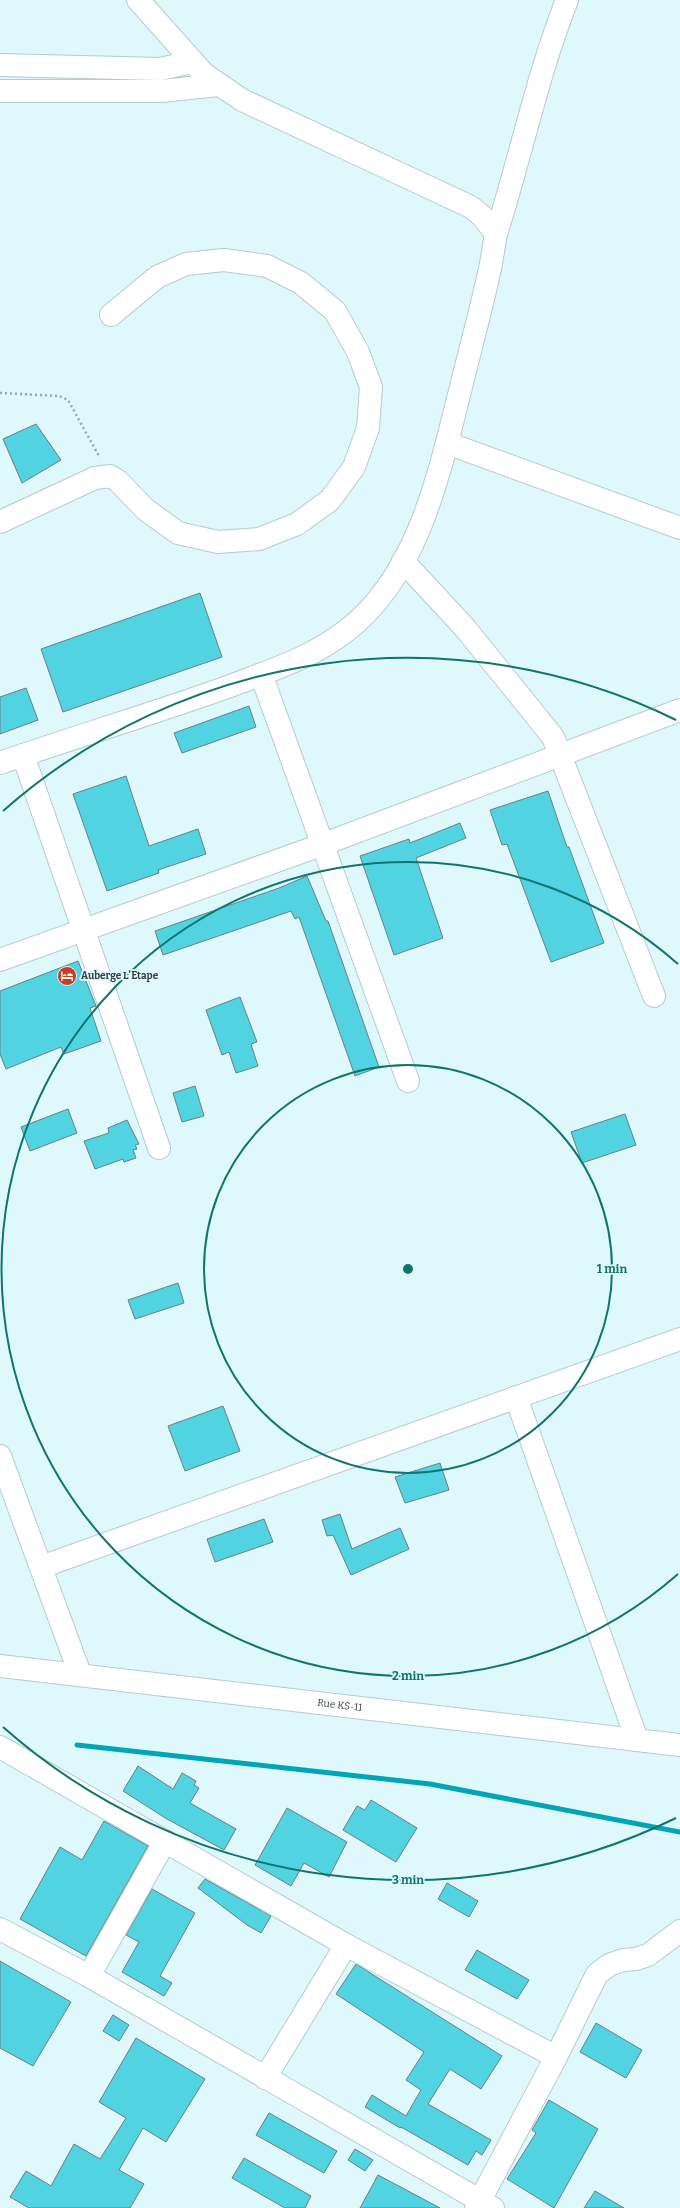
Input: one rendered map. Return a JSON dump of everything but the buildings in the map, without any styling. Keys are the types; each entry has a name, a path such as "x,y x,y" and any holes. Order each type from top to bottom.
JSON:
{"street":[{"path":"138,0 192,62 218,85 242,100 459,200 482,216 496,234"},
{"path":"0,763 199,698 300,659 345,632 370,609 403,561 417,534 447,443 489,275 496,234 510,190 533,97 567,0"},
{"path":"0,65 160,69 192,62"},
{"path":"0,91 162,91 218,85"},
{"path":"0,522 95,478 110,476 118,481 145,509 178,533 218,542 259,539 297,524 330,500 354,467 368,428 371,387 358,352 335,311 301,283 267,266 224,260 186,264 157,277 111,315"},
{"path":"447,443 680,528"},
{"path":"403,561 465,628 543,723 560,753 654,996"},
{"path":"261,674 324,844 408,1081"},
{"path":"0,960 324,844 560,753 680,710"},
{"path":"24,755 159,1148"},
{"path":"41,1567 680,1339"},
{"path":"516,1397 637,1740"},
{"path":"0,1456 80,1674"},
{"name":"Rue KS-11","path":"0,1666 80,1674 680,1746"},
{"path":"0,1747 346,1945 556,2057"},
{"path":"89,1976 165,1841"},
{"path":"0,1929 89,1976 483,2206 597,1974 616,1962 648,1955 680,1930"},
{"path":"265,2078 346,1945"}],"path":[{"path":"0,393 59,396 68,400 110,476"}],"waterway":[{"path":"77,1745 430,1784 680,1832"}],"place":[{"name":"Auberge L'Etape","path":"67,976"}]}
